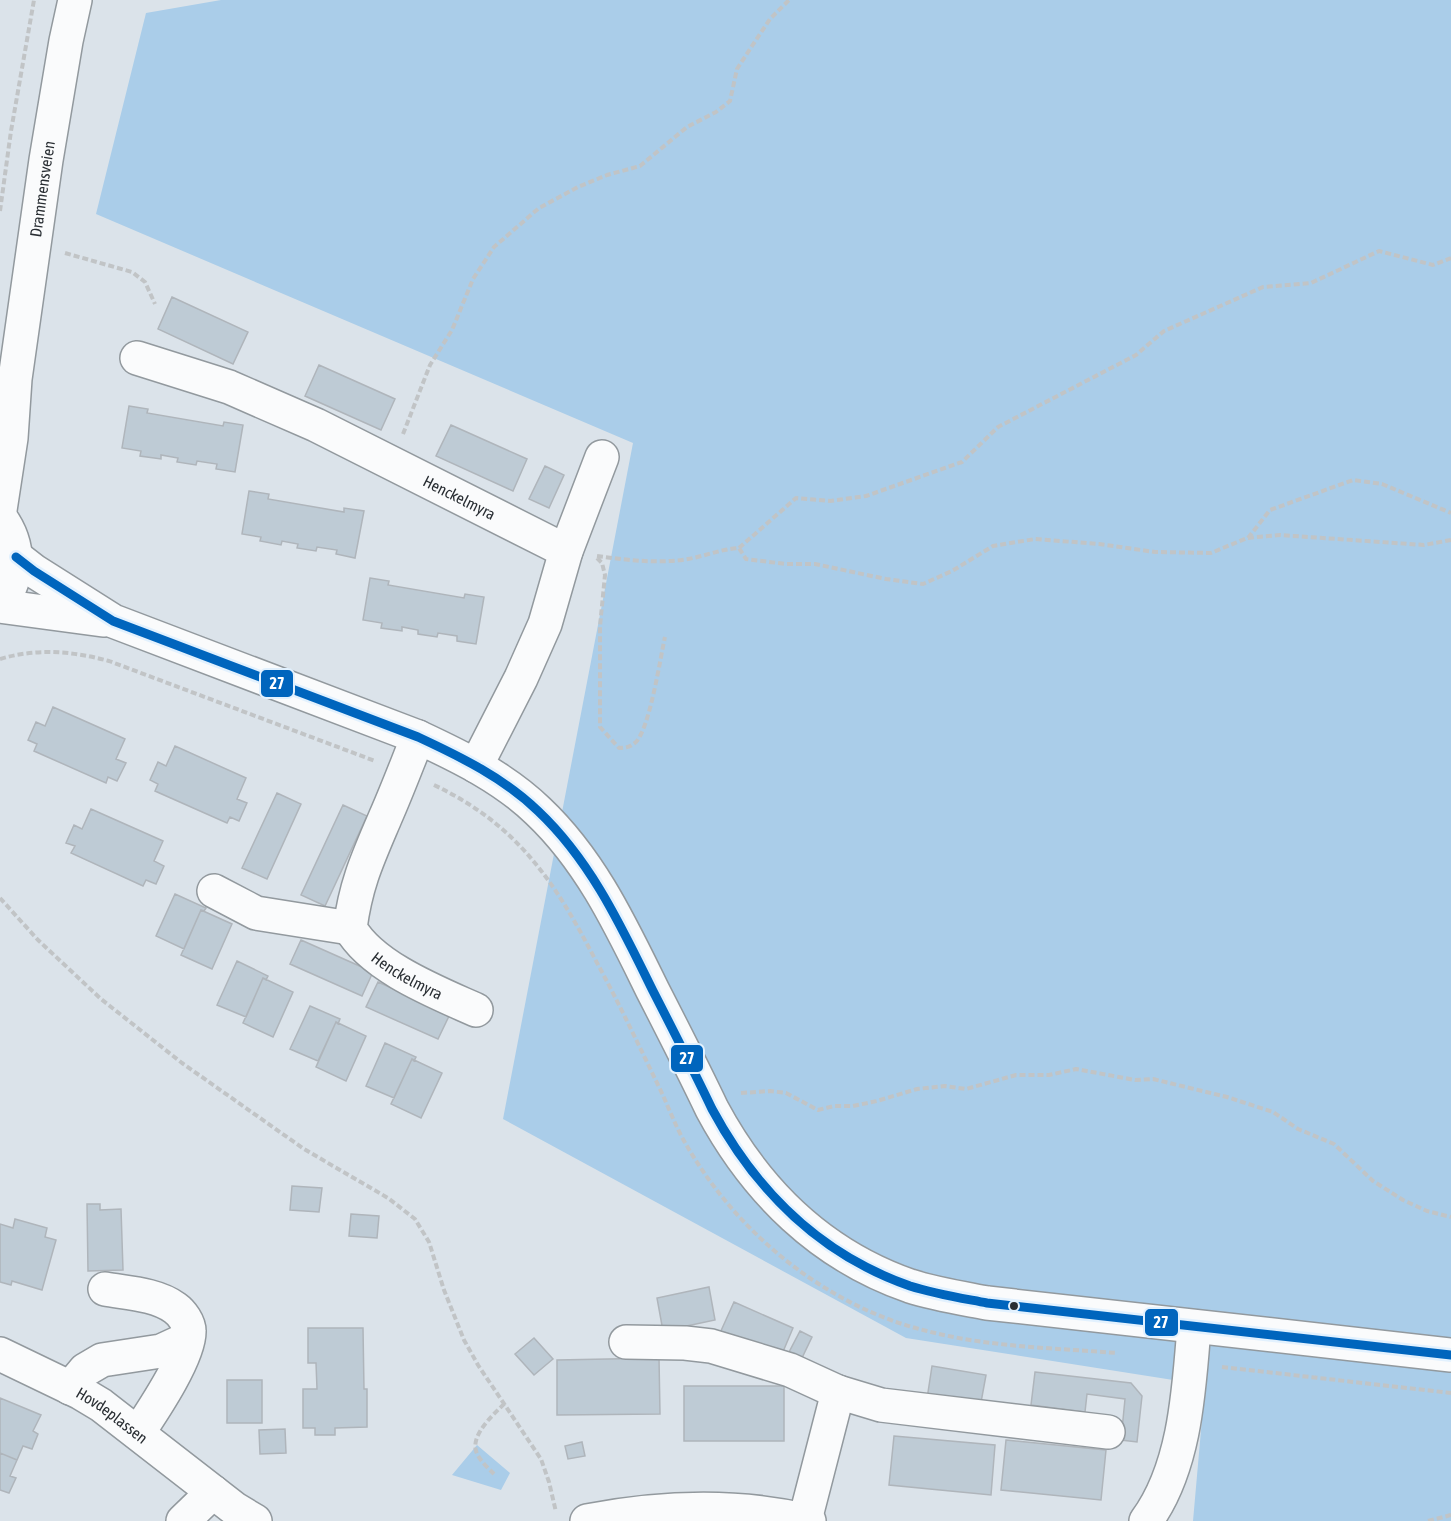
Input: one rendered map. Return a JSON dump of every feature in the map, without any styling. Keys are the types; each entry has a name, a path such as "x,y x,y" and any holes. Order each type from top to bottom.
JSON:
{"street":[{"name":"Drammensveien","path":"0,510 11,438 7,392 35,245 46,160 75,0"},
{"name":"Henckelmyra","path":"137,358 229,387 316,425 584,553"},
{"path":"476,766 521,678 544,624 584,553 602,457"},
{"path":"0,517 14,542 16,557 12,584 0,605 113,621"},
{"path":"16,557 113,621 418,736 476,766 517,793 559,833 592,875 624,933 712,1109 746,1163 784,1208 802,1225 834,1248 889,1278 938,1293 987,1303 1451,1356"},
{"path":"214,891 256,913 350,928 354,899 366,860 386,817 418,736"},
{"name":"Henckelmyra","path":"350,928 363,945 398,972 476,1010"},
{"path":"105,1289 143,1295 176,1309 185,1319 189,1331 179,1365 138,1433"},
{"path":"1156,1517 1176,1458 1191,1364 1194,1327"},
{"path":"70,1388 85,1370 102,1360 161,1352 187,1340"},
{"path":"626,1342 711,1346 790,1370 838,1392 882,1405 1108,1432"},
{"name":"Hovdeplassen","path":"0,1354 101,1405 213,1492 255,1521"},
{"path":"587,1521 645,1512 704,1509 760,1513 807,1520 838,1392"},
{"path":"183,1521 213,1492"}],"path":[{"path":"0,211 34,0"},
{"path":"390,462 412,414 430,365 452,330 473,279 494,247 540,208 578,187 607,175 640,166 687,127 716,112 730,101 737,69 770,19 789,0"},
{"path":"35,245 132,272 145,282 154,304"},
{"path":"584,553 643,562 687,559 723,549 739,549 796,498 830,501 866,496 962,462 998,427 1136,355 1164,331 1263,287 1311,283 1379,251 1433,265 1451,258"},
{"path":"1247,538 1270,510 1353,480 1382,484 1451,513"},
{"path":"739,549 746,559 786,564 815,564 886,579 923,584 951,571 993,546 1035,539 1099,544 1155,552 1211,553 1247,538 1280,535 1424,545 1451,540"},
{"path":"584,553 602,563 605,575 600,626 600,727 619,748 628,748 638,740 645,725 665,637"},
{"path":"0,659 13,655 48,651 69,652 109,661 404,772 445,790 472,806 532,858 564,902 579,926 619,1004 687,1145 719,1193 738,1216 779,1255 824,1286 901,1324 953,1337 1125,1354"},
{"path":"0,898 38,940 84,984 182,1063 304,1149 388,1198 415,1219 429,1242 444,1290 464,1341 541,1460 549,1482 558,1521"},
{"path":"712,1109 732,1095 742,1092 786,1093 818,1110 869,1103 917,1089 945,1086 966,1089 1016,1075 1049,1075 1076,1069 1135,1080 1153,1079 1227,1097 1273,1112 1298,1129 1334,1144 1373,1181 1403,1200 1427,1211 1451,1217"},
{"path":"1191,1364 1451,1393"},
{"path":"494,1474 480,1459 475,1443 493,1415 505,1403"},
{"path":"1428,1521 1451,1515"}],"shaded area":[{"path":"221,0 1451,0 1451,1521 1193,1521 1205,1385 906,1338 503,1119 633,443 96,214 146,13"},
{"path":"477,1445 510,1473 501,1490 452,1475"}],"building":[{"path":"172,297 248,332 233,364 158,329"},
{"path":"319,365 395,399 381,430 305,396"},
{"path":"129,406 148,409 147,413 223,426 224,422 243,425 235,472 216,469 217,464 197,461 196,465 177,462 178,458 161,455 161,459 140,456 141,451 122,448"},
{"path":"451,425 527,459 513,491 436,456"},
{"path":"545,466 564,475 549,508 529,499"},
{"path":"249,491 269,494 268,499 344,512 344,508 364,511 355,558 336,554 337,550 317,547 316,551 297,548 298,544 282,541 281,545 260,541 261,537 242,534"},
{"path":"370,578 389,581 388,585 464,598 465,594 484,597 476,644 457,641 457,636 438,633 437,637 418,634 418,630 402,627 402,631 381,628 382,623 363,620"},
{"path":"53,707 125,739 116,759 126,763 117,781 108,777 106,783 34,751 37,744 28,740 36,722 45,726"},
{"path":"175,746 246,778 237,799 247,803 239,821 230,817 227,823 155,791 158,784 150,780 158,762 166,766"},
{"path":"277,793 301,804 267,879 242,868"},
{"path":"343,805 367,816 325,906 301,895"},
{"path":"91,809 163,841 154,861 164,866 156,884 146,880 143,886 71,853 75,846 66,843 74,825 82,829"},
{"path":"175,894 206,908 204,911 201,910 184,949 156,936"},
{"path":"201,910 232,924 212,969 181,955"},
{"path":"301,940 373,972 362,996 290,964"},
{"path":"237,961 268,976 266,980 263,978 246,1017 217,1005"},
{"path":"263,978 293,992 273,1037 243,1023"},
{"path":"378,982 450,1014 438,1039 366,1007"},
{"path":"310,1006 340,1019 338,1024 336,1022 318,1061 290,1049"},
{"path":"336,1022 366,1036 346,1081 316,1067"},
{"path":"385,1043 416,1057 414,1061 412,1059 394,1098 366,1086"},
{"path":"412,1059 442,1073 421,1118 391,1104"},
{"path":"292,1186 322,1188 319,1212 290,1210"},
{"path":"87,1204 100,1204 100,1210 121,1209 123,1270 88,1271"},
{"path":"351,1214 379,1216 377,1238 349,1236"},
{"path":"15,1219 47,1228 45,1237 56,1240 42,1290 12,1281 11,1285 0,1282 0,1224 13,1228"},
{"path":"709,1287 715,1320 663,1331 657,1298"},
{"path":"734,1302 793,1328 782,1354 720,1333"},
{"path":"308,1328 363,1328 367,1427 335,1428 335,1435 315,1435 315,1428 303,1428 303,1389 317,1389 316,1363 308,1363"},
{"path":"800,1331 812,1337 800,1362 787,1356"},
{"path":"534,1338 553,1359 534,1375 515,1354"},
{"path":"659,1358 660,1414 557,1415 557,1360"},
{"path":"932,1366 986,1375 980,1408 927,1399"},
{"path":"1035,1372 1131,1383 1142,1396 1137,1442 1121,1440 1125,1399 1087,1394 1085,1412 1031,1405"},
{"path":"227,1380 262,1380 262,1423 227,1423"},
{"path":"684,1386 784,1386 784,1441 684,1441"},
{"path":"0,1398 41,1415 33,1431 38,1434 32,1449 23,1446 17,1460 0,1453"},
{"path":"285,1429 286,1453 260,1454 259,1430"},
{"path":"894,1436 995,1445 991,1495 889,1485"},
{"path":"1006,1440 1106,1450 1101,1500 1001,1490"},
{"path":"582,1442 585,1456 568,1459 565,1446"},
{"path":"0,1453 17,1460 10,1476 16,1478 9,1493 0,1490"}],"transit line":[{"name":"27","path":"16,557 113,621 418,737 481,769 525,799 557,830 603,895 729,1139 749,1167 794,1217 848,1257 910,1286 987,1303 1451,1355"}]}
